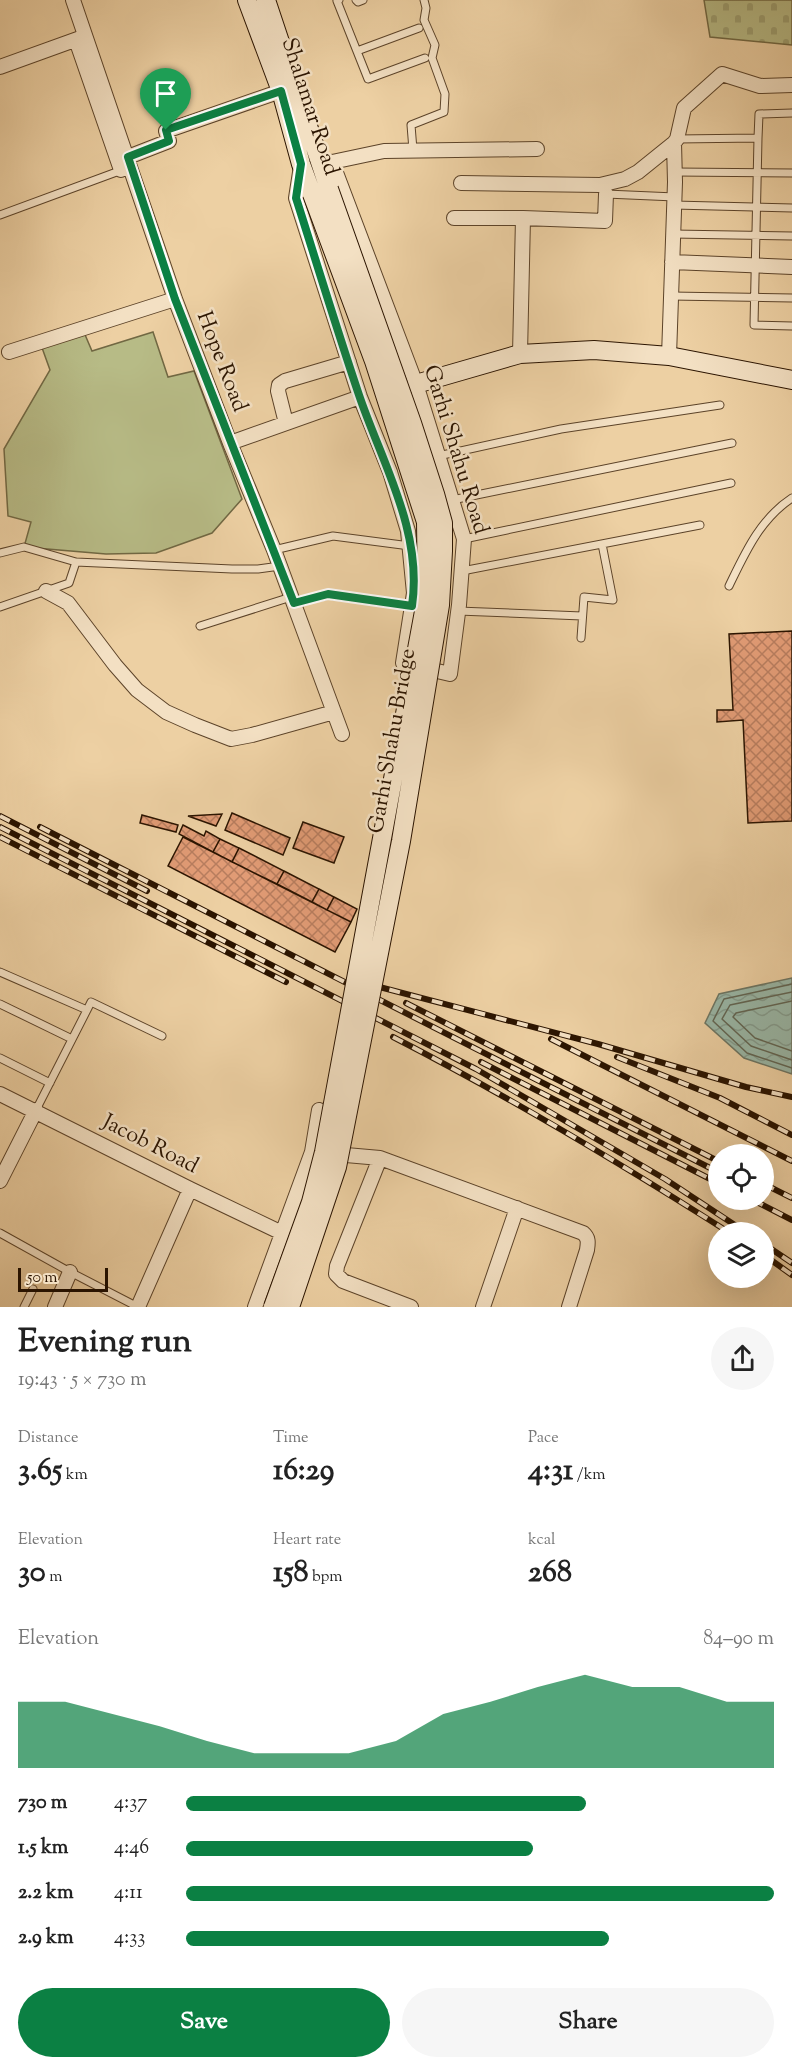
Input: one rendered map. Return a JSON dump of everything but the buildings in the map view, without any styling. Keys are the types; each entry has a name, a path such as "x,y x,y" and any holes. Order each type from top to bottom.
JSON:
{"main road":[{"name":"Shalamar Road","path":"247,0 281,91 301,164 321,192"},
{"name":"Shalamar Road","path":"266,0 327,162 321,192"},
{"name":"Garhi Shahu Bridge","path":"273,1307 311,1202 324,1152 427,595 426,522 321,192"},
{"name":"Garhi Shahu Bridge","path":"290,1307 337,1167 403,830 440,605 443,551 443,523 412,423 321,192"},
{"path":"416,384 520,354 594,350 669,356 792,380"}],"street":[{"name":"Hope Road","path":"73,0 81,38 175,299 274,550 342,734"},
{"path":"0,67 81,38"},
{"path":"669,356 676,141 684,108 722,74 760,86 792,86"},
{"path":"127,165 169,141 166,130 281,91"},
{"path":"461,183 600,184 625,179 638,172 676,141"},
{"path":"327,162 384,151 537,149"},
{"name":"Garhi Shahu Road","path":"301,164 296,198 360,397 390,472 411,546 414,593 404,663 450,674 464,539 416,384 327,162"},
{"path":"454,218 605,221 606,194"},
{"path":"520,354 523,218"},
{"path":"672,262 792,267"},
{"path":"9,352 175,299"},
{"path":"286,423 278,391 279,385 285,381 349,362"},
{"path":"230,443 360,397"},
{"path":"46,591 68,603 137,690 166,712 195,725 231,739 334,712"},
{"name":"Jacob Road","path":"0,1094 282,1233"},
{"path":"0,1181 36,1110"},
{"path":"255,1307 312,1152 319,1110"},
{"path":"312,1152 380,1158 583,1233 587,1236 587,1250 569,1307"},
{"path":"380,1158 337,1266 336,1274 343,1281 411,1307"},
{"path":"138,1307 190,1189"},
{"path":"483,1307 517,1208"},
{"path":"55,1307 70,1272"}],"lane":[{"path":"339,0 337,1 368,79 425,58"},
{"path":"356,0 358,2 363,0"},
{"path":"413,150 411,126 444,112 445,94 432,58 435,45 423,20 426,8 424,0"},
{"path":"357,51 419,28"},
{"path":"792,113 759,114 754,298 754,325 792,326"},
{"path":"676,141 758,138"},
{"path":"0,215 127,165"},
{"path":"675,172 792,173"},
{"path":"606,194 674,201 792,208"},
{"path":"674,234 792,236"},
{"path":"671,296 792,298"},
{"path":"438,456 561,429 720,405"},
{"path":"452,500 732,443"},
{"path":"464,539 731,483"},
{"path":"729,586 750,542 781,506 792,498"},
{"path":"462,571 700,525"},
{"path":"274,550 333,536 411,546"},
{"path":"581,638 584,597 614,600 602,544"},
{"path":"0,554 24,547 76,562 232,569 280,566"},
{"path":"0,607 69,583 76,562"},
{"path":"200,626 292,600 328,594 412,606"},
{"path":"458,611 582,616"},
{"path":"0,972 87,1010"},
{"path":"36,1110 91,1002 162,1036"},
{"path":"0,1004 72,1039"},
{"path":"0,1058 50,1083"},
{"path":"0,1233 138,1307"},
{"path":"24,1307 33,1289"}],"green space":[{"path":"704,0 792,0 792,45 710,37"},
{"path":"83,330 92,351 153,332 168,377 194,371 242,499 212,533 156,553 106,554 24,547 31,522 8,516 4,449 50,370 41,345"}],"water":[{"path":"792,978 792,1074 744,1058 705,1023 719,994"}],"railway":[{"path":"0,816 147,891"},
{"path":"0,827 476,1069 665,1179 730,1222"},
{"path":"40,827 708,1167"},
{"path":"0,837 286,982"},
{"path":"368,984 598,1044 746,1087 792,1097"},
{"path":"406,1003 708,1156"},
{"path":"393,1037 563,1131 712,1222"},
{"path":"551,1039 792,1161"},
{"path":"617,1057 720,1098 792,1135"},
{"path":"481,1062 708,1178"},
{"path":"774,1189 792,1198"},
{"path":"772,1210 792,1220"},
{"path":"774,1251 792,1263"},
{"path":"774,1262 792,1275"}],"route":[{"path":"281,91 301,164 296,198 360,397 390,472 408,531 414,593 412,606 328,594 294,603 175,299 128,157 169,141 166,130 281,91"}]}
